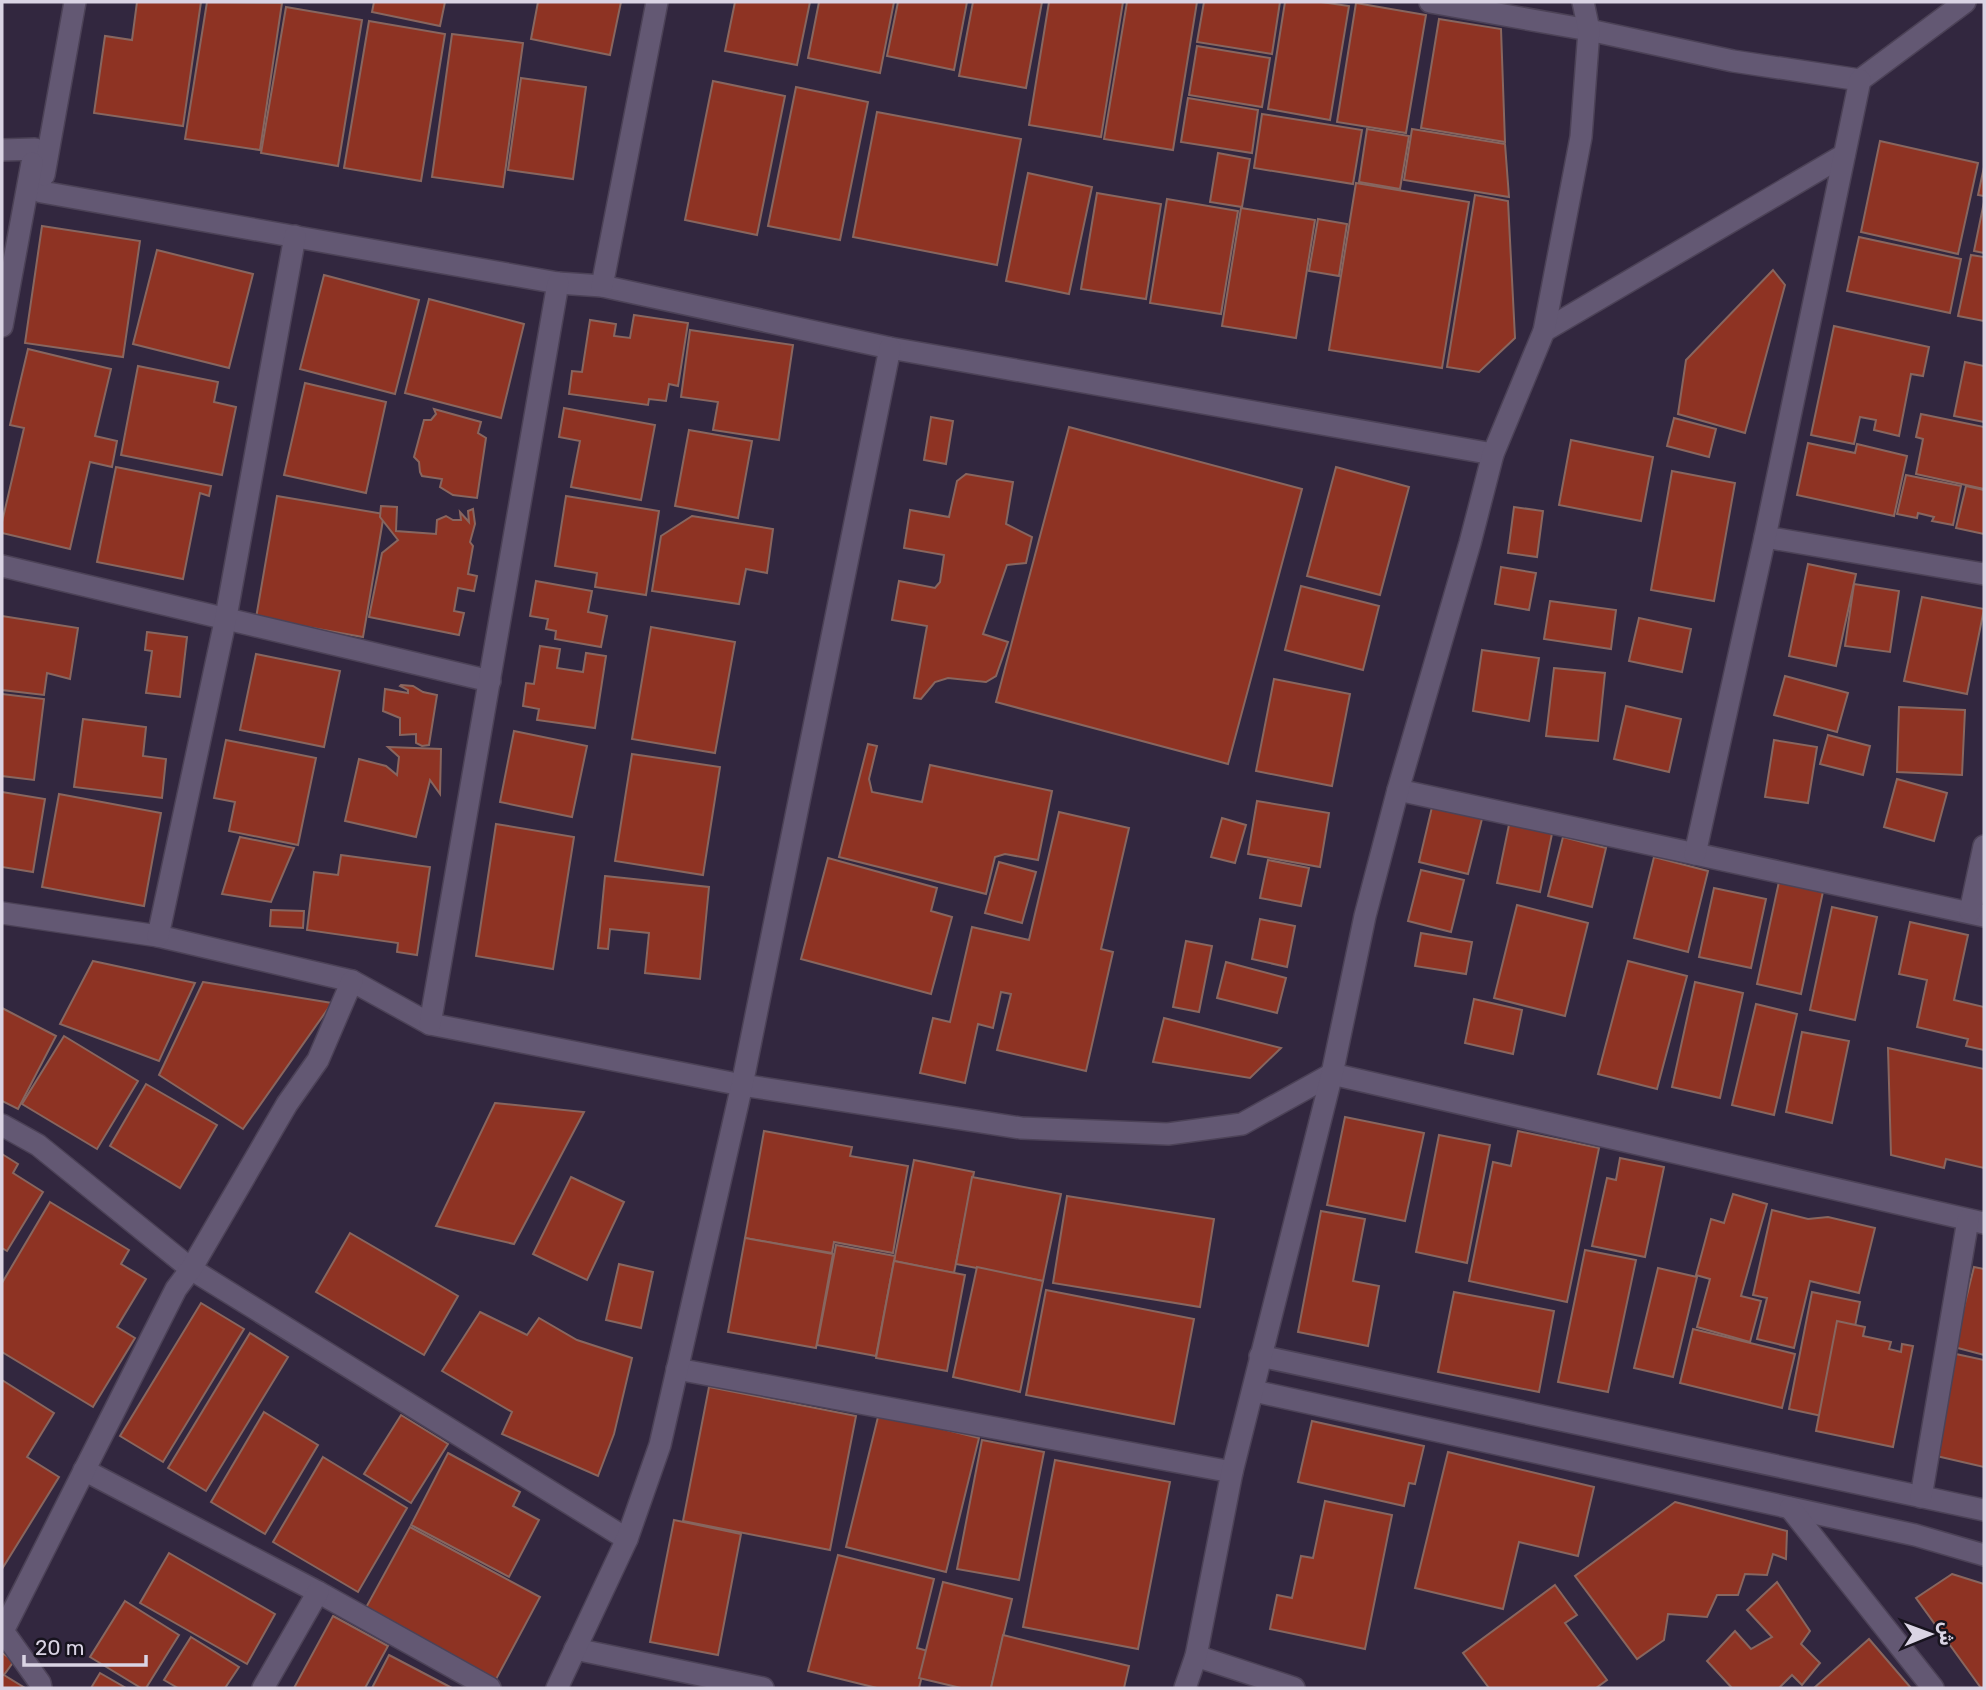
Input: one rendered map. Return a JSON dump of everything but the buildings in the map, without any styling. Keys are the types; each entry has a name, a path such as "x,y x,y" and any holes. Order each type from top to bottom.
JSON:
{"street":[{"path":"42,192 75,2"},
{"path":"602,286 657,2"},
{"path":"1430,2 1588,30 1733,61 1860,80"},
{"path":"1185,1688 1195,1656 1232,1472 1332,1074 1365,916 1398,790 1493,454 1544,331 1581,137 1588,30 1583,2"},
{"path":"1695,854 1765,537 1860,80 1965,2"},
{"path":"35,149 42,192"},
{"path":"2,150 35,149"},
{"path":"2,326 35,149"},
{"path":"1544,331 1844,155"},
{"path":"42,192 558,283 602,286 890,348 1493,454"},
{"path":"158,936 226,617 295,236"},
{"path":"430,1024 558,283"},
{"path":"556,1688 627,1539 660,1445 742,1085 890,348"},
{"path":"1765,537 1984,574"},
{"path":"2,566 490,681"},
{"path":"1398,790 1977,914 1984,846"},
{"path":"2,913 158,936 352,981 430,1024 742,1085 1021,1128 1168,1134 1242,1124 1332,1074 1976,1221 1921,1497"},
{"path":"41,1688 2,1630 176,1289 191,1269 287,1104 318,1060 352,981"},
{"path":"2,1125 38,1145 191,1269 627,1539"},
{"path":"1260,1356 1984,1510"},
{"path":"677,1369 1232,1472"},
{"path":"1254,1391 1915,1535 1984,1555"},
{"path":"84,1470 318,1592 490,1688"},
{"path":"1790,1508 1933,1688"},
{"path":"263,1688 318,1592"},
{"path":"575,1649 763,1688"},
{"path":"1195,1656 1294,1688"}]}
